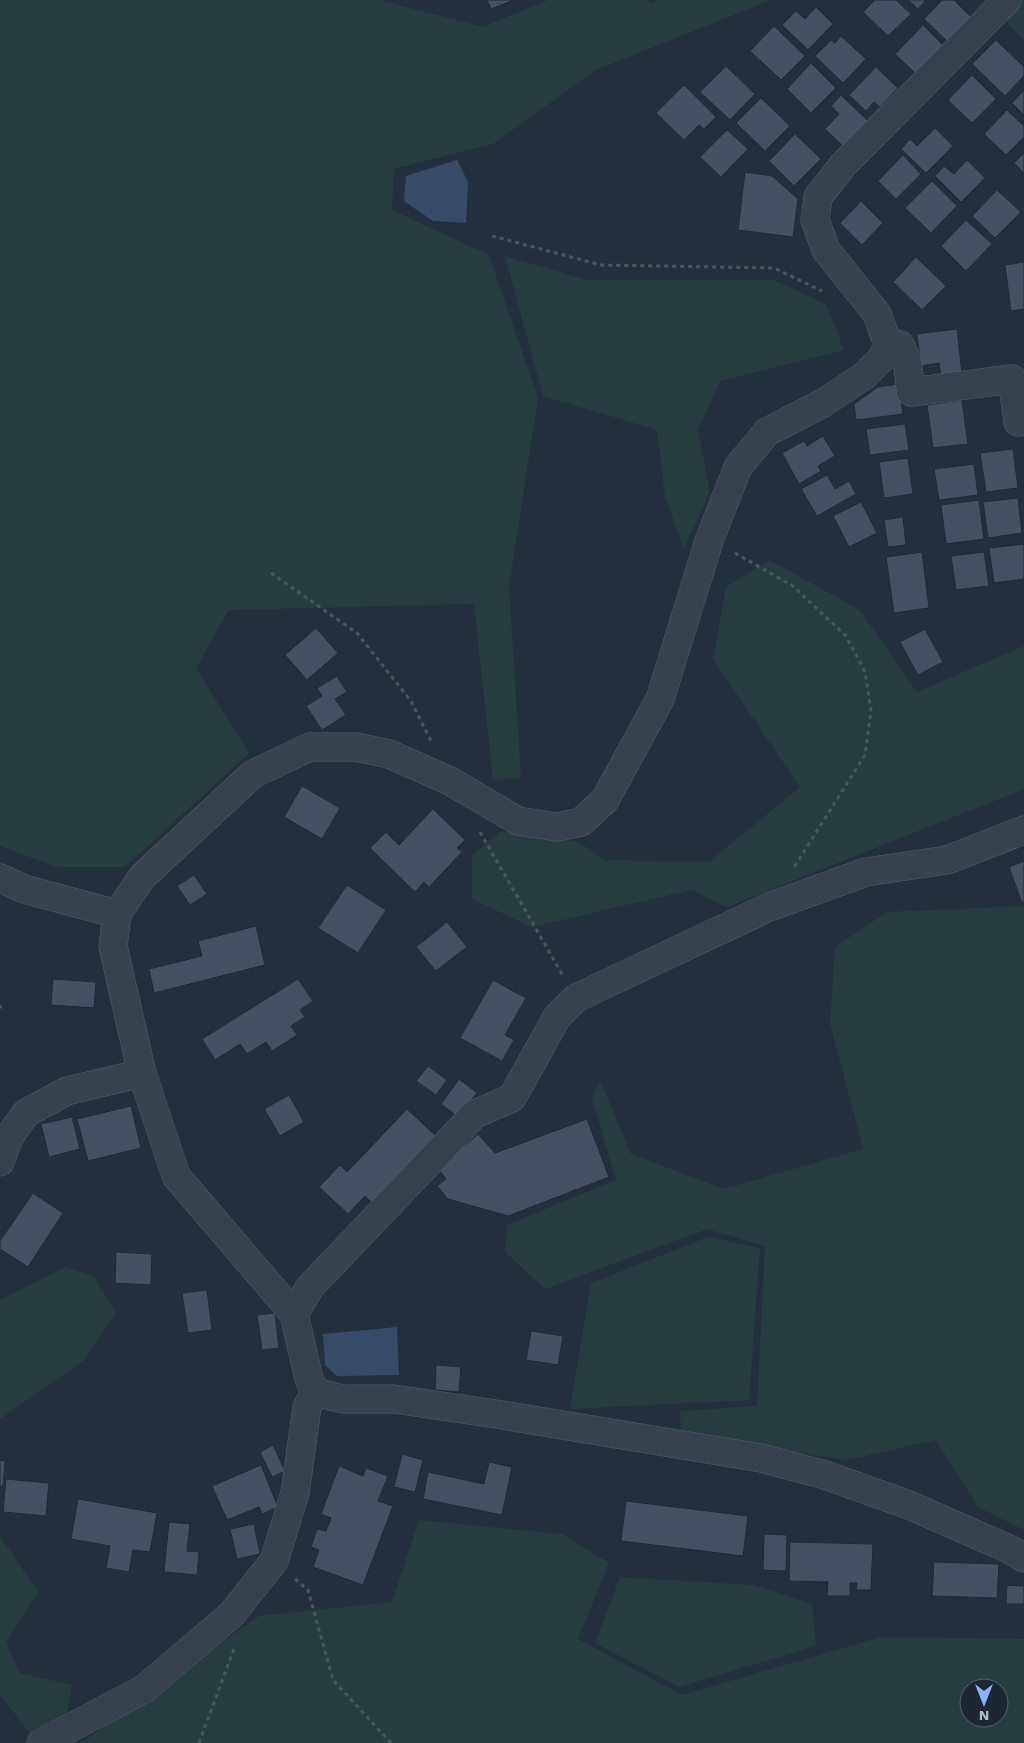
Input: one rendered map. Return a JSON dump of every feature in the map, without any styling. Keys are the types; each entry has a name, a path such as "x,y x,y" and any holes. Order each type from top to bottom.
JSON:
{"street":[{"path":"315,1392 309,1379 294,1314 176,1176 142,1073 113,946 117,914 142,877 253,774 310,747 356,747 389,754 450,781 518,821 558,827 581,822 605,800 660,699 710,538 738,467 767,432 823,402 864,376 885,355 887,342 877,314 826,250 815,220 818,197 843,165 1007,0"},
{"path":"887,342 900,345 907,360 911,392 1012,379 1018,422 1024,421"},
{"path":"294,1314 310,1287 475,1114 512,1098 557,1018 576,998 769,907 866,872 947,860 1024,830"},
{"path":"0,878 24,889 117,914"},
{"path":"0,1162 9,1137 26,1113 67,1091 142,1073"},
{"path":"315,1392 343,1399 394,1399 496,1414 761,1458 825,1475 909,1505 1009,1549 1024,1558"},
{"path":"51,1739 144,1689 232,1614 274,1561 295,1493 307,1407 315,1392"}],"path":[{"path":"492,236 601,265 774,268 823,292"},
{"path":"710,538 793,586 846,636 865,672 871,711 865,755 769,907"},
{"path":"274,1561 308,1590 333,1680 391,1743"},
{"path":"199,1743 235,1647 232,1614"}],"green space":[{"path":"0,0 379,0 483,27 548,0 648,0 651,3 660,0 771,0 596,70 493,144 394,169 392,210 489,255 538,398 509,587 521,778 493,780 474,604 229,610 196,668 249,753 125,867 57,867 0,846"},
{"path":"985,0 1024,0 1024,40"},
{"path":"505,256 587,280 774,280 826,304 844,350 720,381 698,430 710,492 684,548 665,497 657,430 543,396"},
{"path":"769,560 860,610 917,692 1024,646 1024,789 727,907 691,890 532,927 472,899 472,856 501,831 579,842 604,860 709,862 800,787 713,659 726,587"},
{"path":"1024,906 1024,1530 978,1507 936,1440 847,1460 681,1435 680,1411 757,1406 765,1246 707,1229 545,1289 505,1252 507,1225 616,1180 592,1098 600,1080 631,1154 724,1189 863,1149 830,1023 835,947 887,912"},
{"path":"708,1237 760,1248 749,1400 570,1409 591,1283"},
{"path":"65,1267 94,1276 116,1313 84,1360 0,1419 0,1300"},
{"path":"419,1520 562,1534 609,1563 578,1639 682,1695 881,1637 1024,1639 1024,1743 81,1743 259,1616 392,1602"},
{"path":"0,1536 38,1592 6,1642 19,1673 72,1685 61,1743 38,1743 0,1695"},
{"path":"620,1577 753,1585 812,1604 816,1646 679,1687 595,1643"}],"water":[{"path":"457,160 468,182 466,223 433,221 404,201 406,176"},
{"path":"397,1327 399,1375 337,1376 325,1365 323,1334"}],"building":[{"path":"487,0 514,0 491,9"},
{"path":"875,0 896,0 911,14 888,36 863,12"},
{"path":"908,0 926,0 918,9"},
{"path":"942,0 954,0 972,18 948,42 924,19"},
{"path":"816,7 833,24 808,50 782,25 796,11 805,19"},
{"path":"923,25 944,46 916,74 895,54"},
{"path":"774,26 805,56 781,80 750,51"},
{"path":"841,36 866,59 843,83 815,56 831,40 835,43"},
{"path":"996,40 1024,67 1024,76 1005,96 972,64"},
{"path":"811,63 836,88 811,113 787,89"},
{"path":"726,66 755,94 730,120 700,92"},
{"path":"876,67 898,88 880,107 874,102 866,111 849,95"},
{"path":"972,75 996,99 972,123 948,100"},
{"path":"684,85 716,117 704,129 699,125 684,140 656,113"},
{"path":"1024,90 1024,115 1012,103"},
{"path":"841,95 868,121 843,146 825,129 839,114 831,106"},
{"path":"761,98 790,126 765,151 736,123"},
{"path":"1007,110 1024,126 1024,137 1006,155 984,134"},
{"path":"935,128 953,146 926,173 901,149 910,139 917,146"},
{"path":"727,130 748,149 721,177 700,157"},
{"path":"795,134 821,159 794,186 769,161"},
{"path":"1024,153 1024,173 1014,163"},
{"path":"903,155 921,174 896,199 878,181"},
{"path":"967,160 985,178 961,202 935,176 944,166 954,174"},
{"path":"745,172 772,176 798,199 793,237 738,230"},
{"path":"932,181 957,206 931,233 905,208"},
{"path":"997,190 1021,212 995,238 972,216"},
{"path":"861,201 883,223 862,245 840,223"},
{"path":"966,220 992,244 966,271 941,246"},
{"path":"916,257 946,286 922,310 893,282"},
{"path":"1024,262 1024,309 1011,311 1005,265"},
{"path":"957,329 962,374 941,377 939,363 921,366 917,334"},
{"path":"899,384 903,414 856,420 854,404 878,387"},
{"path":"962,400 968,444 933,448 927,405"},
{"path":"905,424 909,450 870,455 866,429"},
{"path":"823,436 835,456 818,466 821,471 799,484 782,453 804,441 807,446"},
{"path":"1013,449 1018,488 986,492 980,453"},
{"path":"908,458 913,494 884,498 879,462"},
{"path":"974,464 978,495 939,500 934,469"},
{"path":"827,475 835,489 849,481 856,494 817,516 801,489"},
{"path":"1018,498 1022,533 988,538 983,502"},
{"path":"979,500 984,539 946,544 941,505"},
{"path":"861,502 877,533 849,547 833,516"},
{"path":"903,517 906,545 888,547 884,520"},
{"path":"1024,544 1024,579 994,583 989,548"},
{"path":"922,552 929,608 894,613 886,557"},
{"path":"984,552 989,586 956,590 951,556"},
{"path":"316,628 338,653 307,680 285,655"},
{"path":"925,629 943,662 918,675 900,642"},
{"path":"337,676 347,692 335,699 346,715 322,730 306,706 322,696 317,688"},
{"path":"302,786 340,808 322,839 284,817"},
{"path":"433,809 465,840 457,848 462,852 429,887 424,882 415,892 370,848 386,832 399,845"},
{"path":"1024,861 1024,902 1022,903 1009,867"},
{"path":"194,875 207,894 190,905 177,886"},
{"path":"347,885 386,910 358,953 318,928"},
{"path":"447,922 467,947 436,971 416,947"},
{"path":"256,926 265,965 154,993 149,969 202,956 198,941"},
{"path":"53,979 96,982 94,1008 51,1005"},
{"path":"298,979 313,1001 300,1010 305,1017 291,1026 297,1035 272,1051 266,1042 247,1054 240,1044 215,1060 202,1039"},
{"path":"493,980 526,998 505,1035 514,1040 502,1061 460,1038"},
{"path":"428,1066 447,1080 436,1095 416,1081"},
{"path":"459,1079 477,1093 458,1117 441,1104"},
{"path":"289,1095 304,1122 280,1136 264,1109"},
{"path":"131,1106 141,1148 88,1161 77,1119"},
{"path":"407,1109 436,1136 372,1203 365,1196 348,1214 319,1187 340,1165 347,1172"},
{"path":"72,1117 80,1149 49,1157 41,1124"},
{"path":"587,1119 609,1177 508,1216 448,1199 437,1186 446,1179 438,1169 478,1134 495,1153"},
{"path":"33,1193 63,1213 28,1267 0,1249 0,1241"},
{"path":"116,1252 152,1254 151,1285 115,1283"},
{"path":"207,1290 212,1330 188,1333 182,1293"},
{"path":"275,1313 279,1348 262,1350 257,1315"},
{"path":"531,1331 563,1336 558,1365 526,1360"},
{"path":"436,1365 461,1367 459,1392 435,1390"},
{"path":"273,1445 285,1471 272,1477 260,1452"},
{"path":"402,1454 423,1460 415,1492 394,1487"},
{"path":"0,1460 5,1461 3,1486 0,1486"},
{"path":"489,1462 512,1467 502,1515 423,1499 428,1472 484,1484"},
{"path":"261,1465 278,1507 262,1514 259,1507 227,1520 212,1486"},
{"path":"339,1466 363,1476 366,1468 388,1476 378,1501 393,1506 363,1585 313,1567 319,1550 311,1547 317,1529 326,1531 331,1518 321,1514"},
{"path":"6,1479 49,1483 46,1516 3,1512"},
{"path":"78,1499 157,1513 150,1552 133,1550 129,1572 106,1568 110,1546 71,1539"},
{"path":"626,1501 748,1516 743,1556 621,1541"},
{"path":"169,1522 190,1524 187,1551 199,1552 197,1575 164,1572"},
{"path":"254,1524 260,1554 237,1559 230,1529"},
{"path":"764,1534 787,1535 786,1571 763,1570"},
{"path":"790,1542 873,1544 871,1590 856,1590 857,1583 850,1583 850,1596 827,1596 828,1582 789,1581"},
{"path":"934,1562 999,1564 997,1598 932,1596"},
{"path":"1007,1585 1024,1586 1024,1604 1006,1604"}]}
